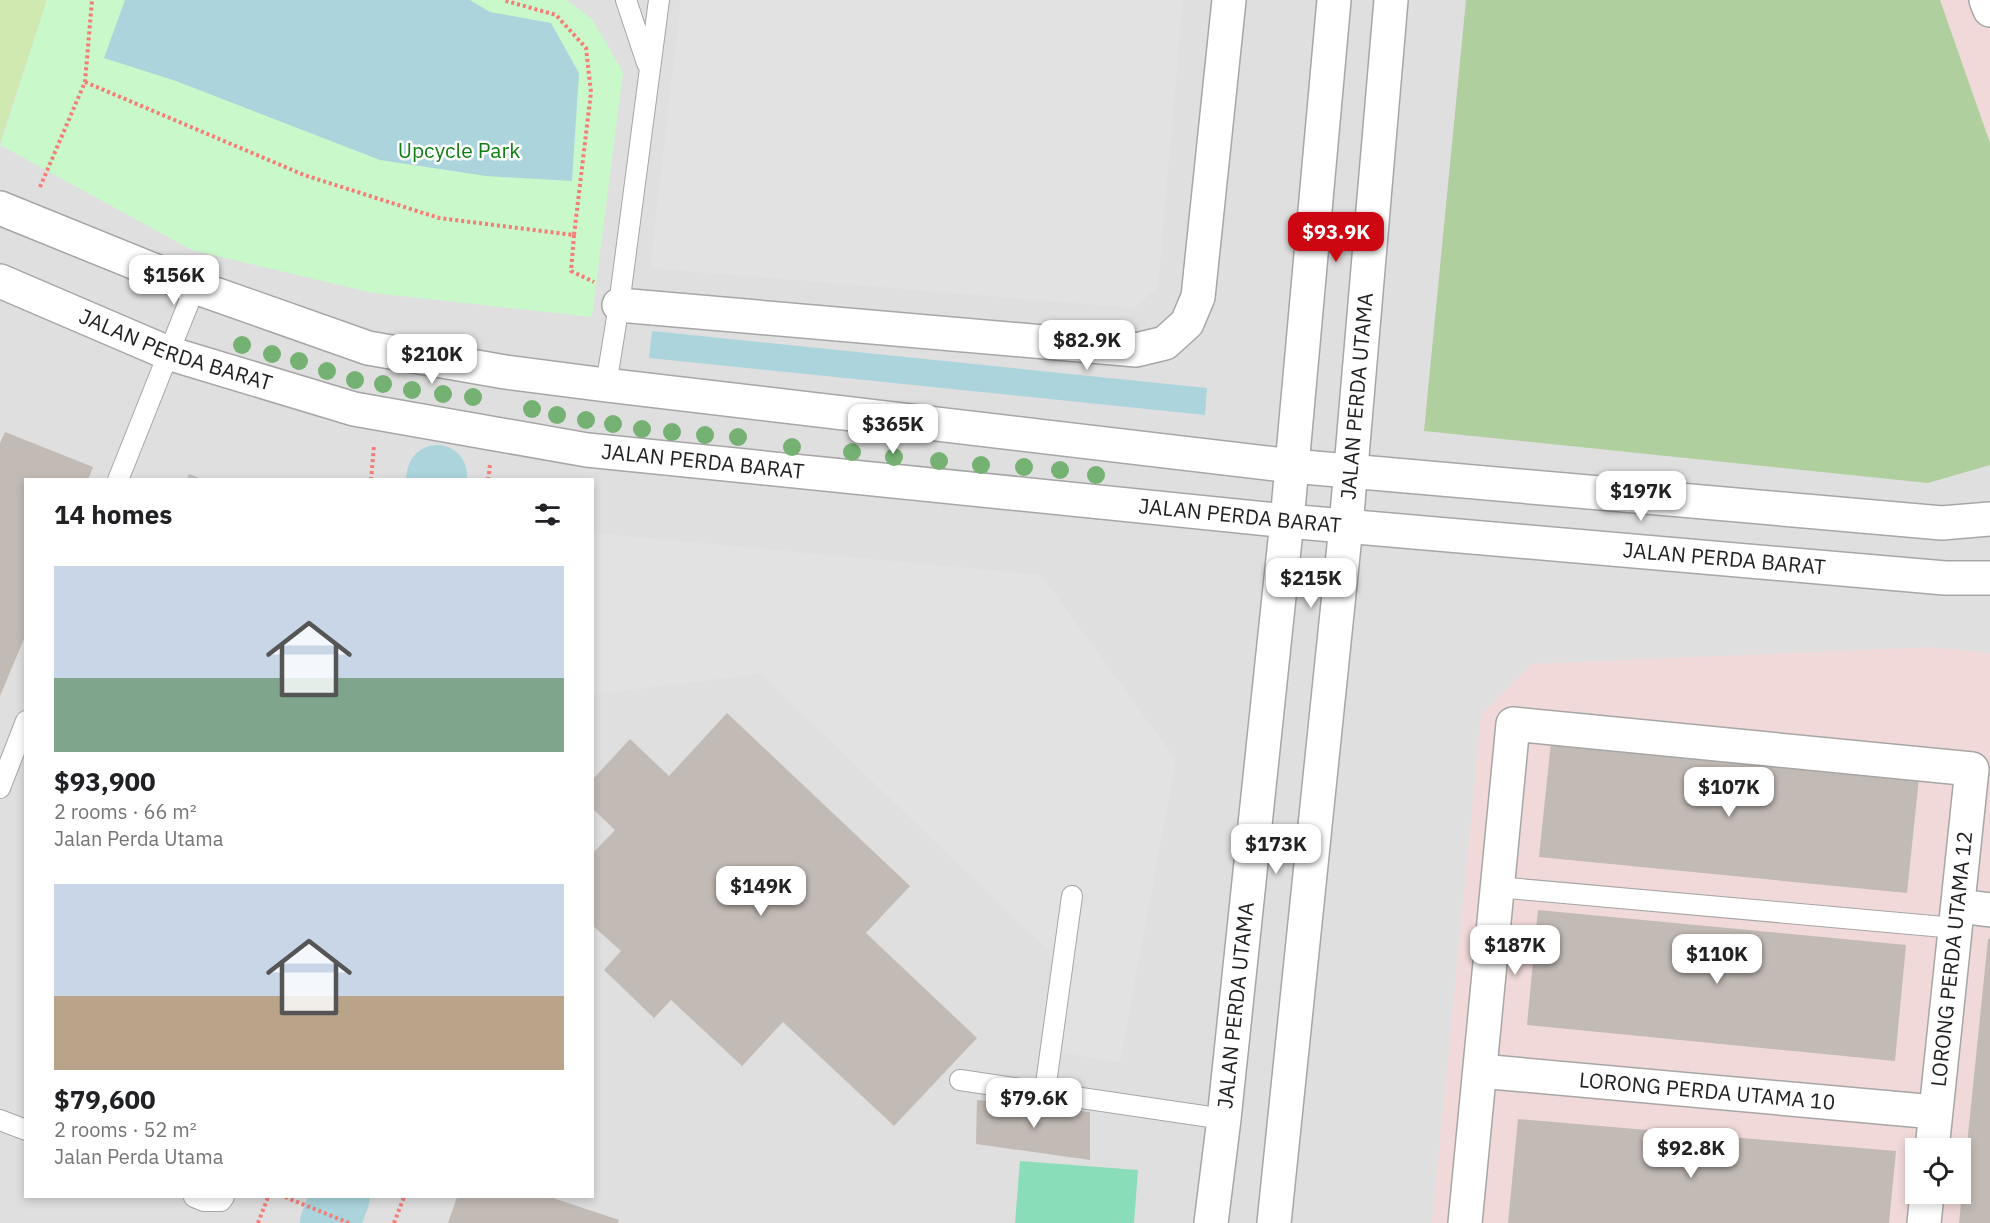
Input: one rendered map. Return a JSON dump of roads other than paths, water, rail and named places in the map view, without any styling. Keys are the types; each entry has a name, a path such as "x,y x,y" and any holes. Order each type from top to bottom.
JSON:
{"street":[{"path":"619,300 1136,350 1165,343 1186,323 1198,297 1229,0"},
{"name":"JALAN PERDA UTAMA","path":"1211,1223 1287,521 1334,0"},
{"name":"JALAN PERDA UTAMA","path":"1274,1223 1346,526 1391,0"},
{"path":"1986,0 1990,10"},
{"path":"13,213 195,287 368,348 505,372 1292,466 1942,523 1990,519"},
{"name":"JALAN PERDA BARAT","path":"0,281 168,353 354,409 587,450 1287,521 1946,578 1990,578"},
{"name":"LORONG PERDA UTAMA 12","path":"1497,887 1513,724 1972,769 1933,1138"},
{"path":"1466,1223 1497,887"},
{"path":"1957,917 1990,910"},
{"name":"LORONG PERDA UTAMA 10","path":"1480,1071 1935,1112"},
{"path":"1924,1223 1926,1204"}],"lane":[{"path":"626,0 649,67"},
{"path":"606,385 659,0"},
{"path":"119,478 195,287"},
{"path":"0,788 24,726"},
{"path":"1497,887 1957,917"},
{"path":"1045,1091 1072,896"},
{"path":"960,1080 1224,1119"},
{"path":"0,1120 24,1129"},
{"path":"196,1198 204,1201 221,1201 223,1198"}],"water":[{"path":"125,0 470,0 490,12 551,23 579,73 572,181 486,176 380,160 176,81 104,58"},
{"path":"652,331 1207,388 1205,415 649,358"}],"waterway":[{"path":"330,1223 340,1198"}],"park label":[{"name":"Upcycle Park","path":"459,151"}]}
